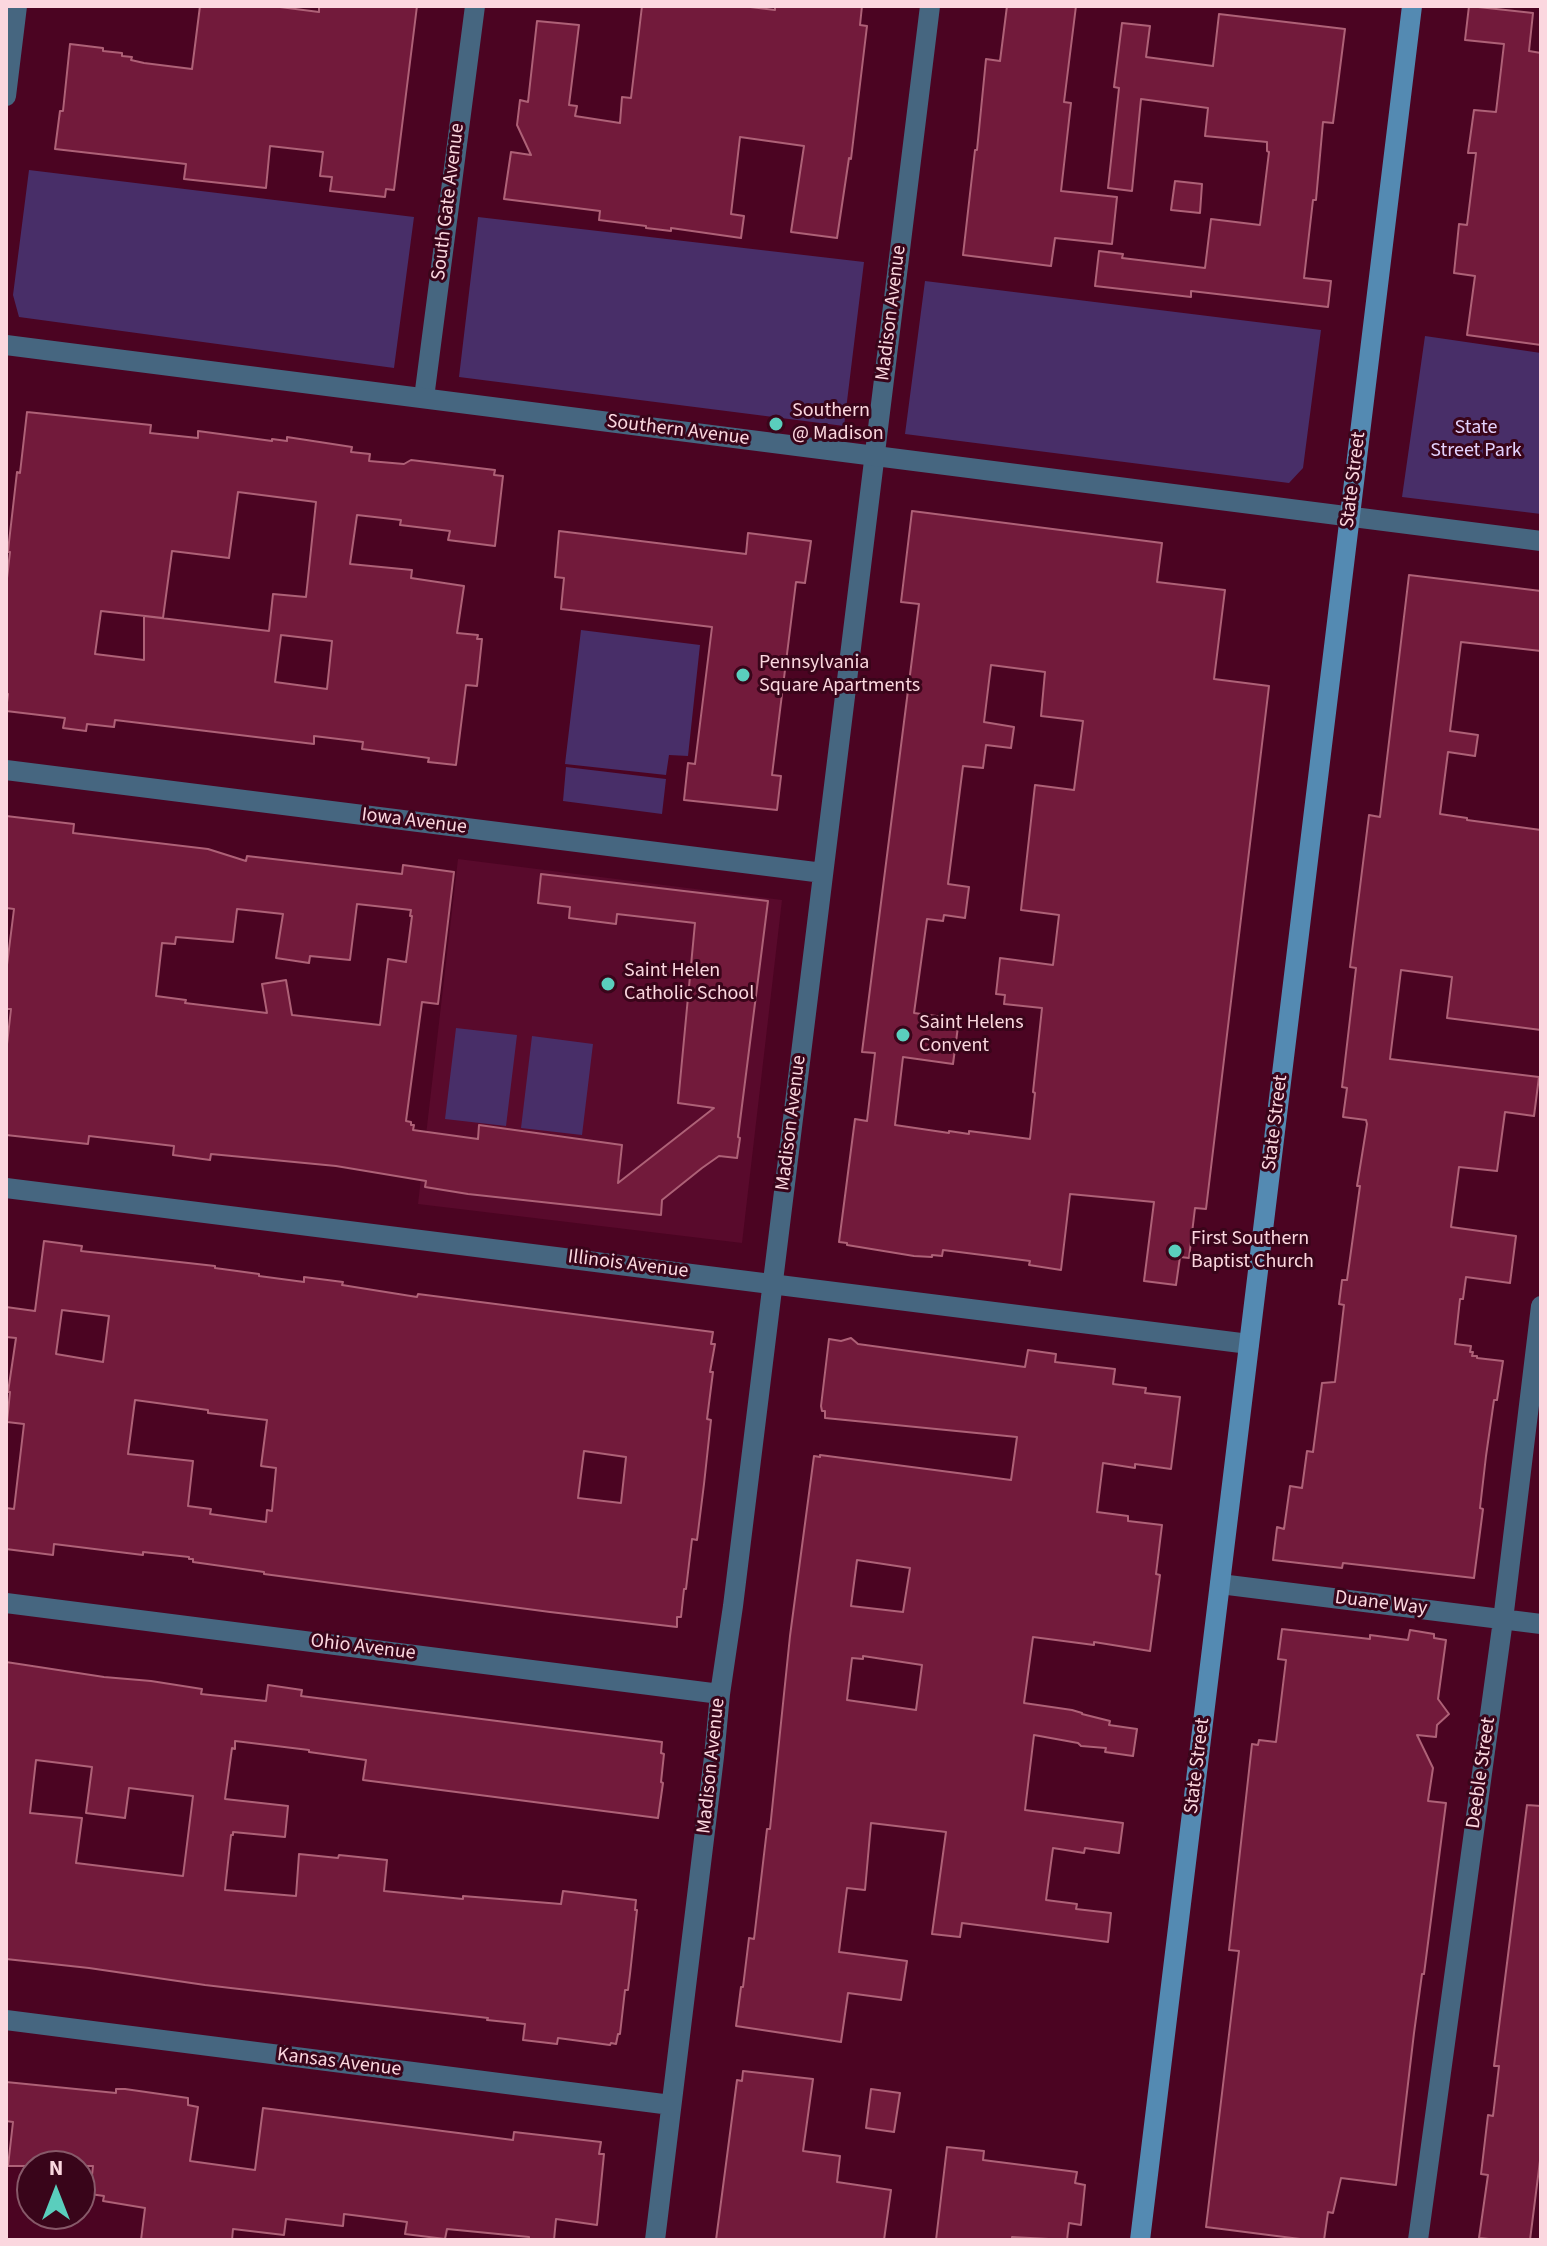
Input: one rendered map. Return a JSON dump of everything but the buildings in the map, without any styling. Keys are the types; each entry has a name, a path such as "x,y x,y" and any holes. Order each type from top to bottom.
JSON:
{"main road":[{"name":"State Street","path":"1140,2240 1412,6"}],"street":[{"path":"6,96 17,6"},
{"name":"South Gate Avenue","path":"424,398 475,6"},
{"name":"Madison Avenue","path":"655,2240 930,6"},
{"name":"Southern Avenue","path":"6,345 1541,541"},
{"name":"Iowa Avenue","path":"6,770 823,873"},
{"name":"Illinois Avenue","path":"6,1188 1249,1344"},
{"name":"Deeble Street","path":"1418,2240 1503,1620 1541,1306"},
{"name":"Duane Way","path":"1220,1584 1541,1624"},
{"name":"Ohio Avenue","path":"6,1603 720,1694"},
{"name":"Kansas Avenue","path":"6,2020 671,2105"}],"shaded area":[{"name":"Saint Helen Catholic School","path":"458,859 782,900 742,1243 418,1204"}],"green space":[{"path":"29,170 414,217 394,368 19,317 13,295"},
{"path":"478,217 864,262 844,426 459,377"},
{"path":"925,281 1321,330 1303,468 1289,483 905,434"},
{"name":"State Street Park","path":"1425,336 1541,353 1541,514 1402,497"},
{"path":"581,630 700,645 688,756 669,755 666,775 565,764"},
{"path":"566,767 666,779 662,814 563,801"},
{"path":"456,1028 517,1035 506,1126 445,1119"},
{"path":"532,1036 593,1044 582,1135 521,1128"}],"place":[{"name":"Southern @ Madison","path":"776,424"},
{"name":"Pennsylvania Square Apartments","path":"743,675"},
{"name":"Saint Helen Catholic School","path":"608,984"},
{"name":"Saint Helens Convent","path":"903,1035"},
{"name":"First Southern Baptist Church","path":"1175,1251"}]}
